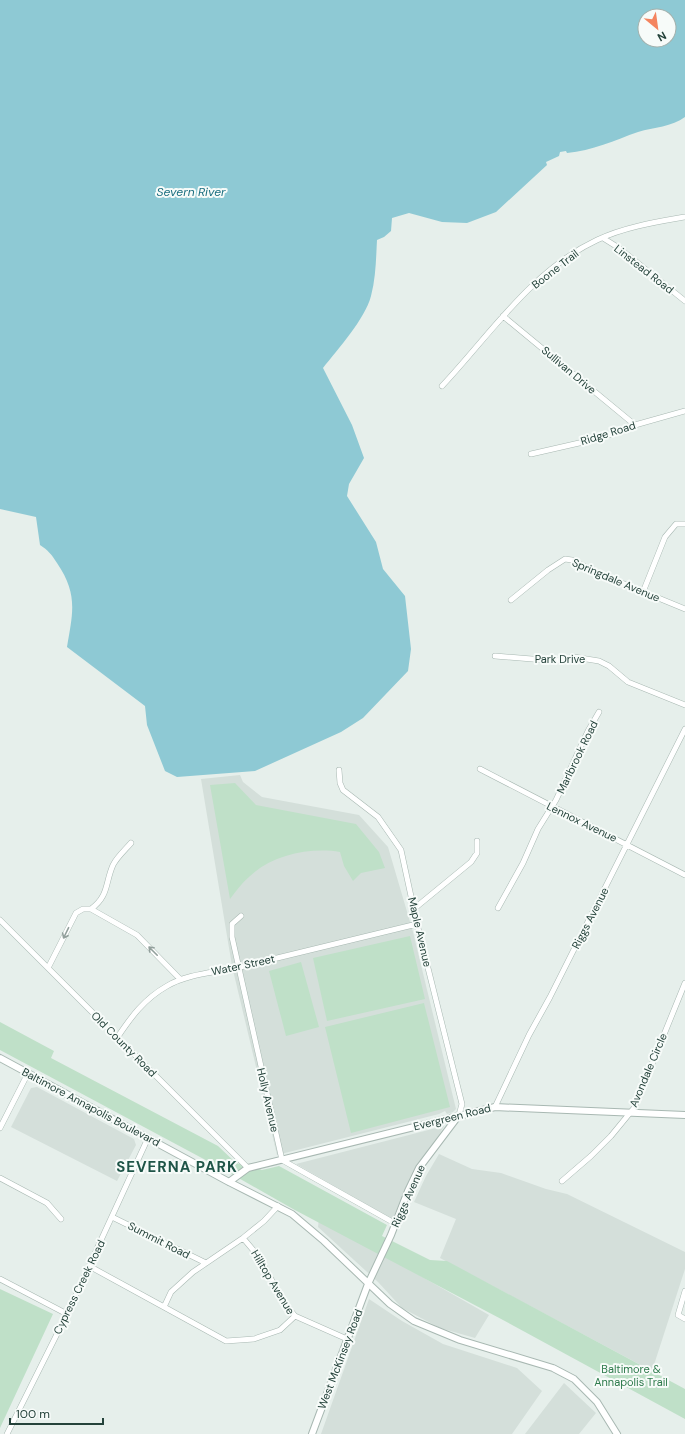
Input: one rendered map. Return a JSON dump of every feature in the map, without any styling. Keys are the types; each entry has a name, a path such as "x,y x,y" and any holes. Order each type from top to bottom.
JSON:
{"street":[{"name":"Boone Trail","path":"442,386 503,316 541,278 558,264 583,247 603,238 626,230 685,217"},
{"name":"Linstead Road","path":"603,238 619,248 685,301"},
{"name":"Sullivan Drive","path":"503,316 635,425"},
{"name":"Ridge Road","path":"531,454 601,438 635,425 685,410"},
{"path":"643,592 668,532 676,524 685,524"},
{"name":"Springdale Avenue","path":"511,600 548,570 565,559 572,560 685,609"},
{"name":"Park Drive","path":"495,656 556,661 574,657 586,658 608,666 628,682 685,705"},
{"name":"Marlbrook Road","path":"498,908 522,866 538,829 551,807 588,731 600,712"},
{"name":"Riggs Avenue","path":"495,1107 529,1035 685,729"},
{"name":"Maple Avenue","path":"339,770 340,783 343,790 378,817 401,850 415,908 417,924 462,1104 459,1115"},
{"name":"Lennox Avenue","path":"480,770 685,875"},
{"path":"415,908 471,862 477,853 477,841"},
{"path":"91,909 107,891 107,882 114,864 131,843"},
{"path":"48,968 76,913 83,909 91,909 137,935 180,979"},
{"name":"Holly Avenue","path":"240,916 232,924 238,968 282,1160"},
{"name":"Old County Road","path":"0,920 248,1168"},
{"name":"Water Street","path":"117,1038 133,1013 144,1002 167,985 180,979 238,968 417,924"},
{"name":"Avondale Circle","path":"562,1181 591,1156 614,1133 630,1112 685,983"},
{"name":"Baltimore Annapolis Boulevard","path":"0,1058 230,1182 278,1206 308,1227 368,1284 403,1314 438,1332 484,1348 533,1361 553,1368 574,1379 597,1402 618,1434"},
{"path":"0,1128 2,1120 28,1073"},
{"name":"Evergreen Road","path":"230,1182 248,1168 495,1107 685,1115"},
{"name":"Riggs Avenue","path":"368,1284 396,1224 419,1168 459,1115"},
{"name":"Cypress Creek Road","path":"7,1434 67,1314 148,1138"},
{"path":"282,1160 396,1224"},
{"path":"0,1178 47,1203 61,1219"},
{"path":"164,1307 171,1292 193,1272 243,1238 264,1221 278,1206"},
{"name":"Summit Road","path":"112,1217 206,1264"},
{"name":"Hilltop Avenue","path":"89,1266 226,1341 254,1339 280,1330 295,1316 283,1301 259,1256 243,1238"},
{"path":"0,1279 67,1314"},
{"name":"West McKinsey Road","path":"312,1434 368,1284"},
{"path":"685,1291 678,1315 685,1319"},
{"path":"295,1316 347,1339"}],"shaded area":[{"path":"240,775 243,782 262,797 359,815 388,847 413,932 456,1109 453,1112 447,1114 445,1111 439,1114 277,1155 232,966 201,779"},
{"path":"37,1087 134,1139 136,1145 117,1181 11,1127 31,1088"},
{"path":"444,1126 392,1219 296,1164"},
{"path":"439,1154 472,1169 501,1173 546,1189 567,1194 685,1252 685,1269 652,1371 440,1258 456,1219 414,1202 426,1176"},
{"path":"319,1218 489,1315 475,1338 440,1328 402,1308 378,1282 318,1227"},
{"path":"369,1299 402,1321 443,1344 517,1368 542,1391 512,1434 321,1434"},
{"path":"564,1383 596,1413 579,1434 525,1434"}],"green space":[{"path":"235,783 256,805 356,824 379,852 385,868 361,873 353,881 344,866 340,852 316,851 292,854 268,863 258,869 244,882 230,899 210,785"},
{"path":"410,936 425,999 327,1021 313,958"},
{"path":"301,962 319,1027 286,1036 269,971"},
{"path":"424,1003 450,1107 351,1133 325,1027"},
{"name":"Baltimore & Annapolis Trail","path":"0,1022 54,1051 51,1058 218,1146 236,1163 262,1170 279,1166 387,1225 382,1236 430,1260 447,1261 685,1389 685,1419 0,1050"},
{"path":"0,1289 53,1314 0,1428"}],"water":[{"name":"Severn River","path":"0,0 685,0 685,117 669,125 638,132 594,148 576,152 560,152 559,156 546,162 547,165 496,212 467,223 442,222 409,213 392,218 391,231 384,237 377,240 376,268 368,305 350,334 323,368 352,425 364,458 349,484 347,496 376,542 383,569 405,596 411,649 408,671 363,718 341,732 255,771 177,777 165,771 147,725 145,706 67,647 72,613 71,594 64,574 50,553 40,545 36,517 0,509"}],"district":[{"name":"SEVERNA PARK","path":"177,1167"}]}
